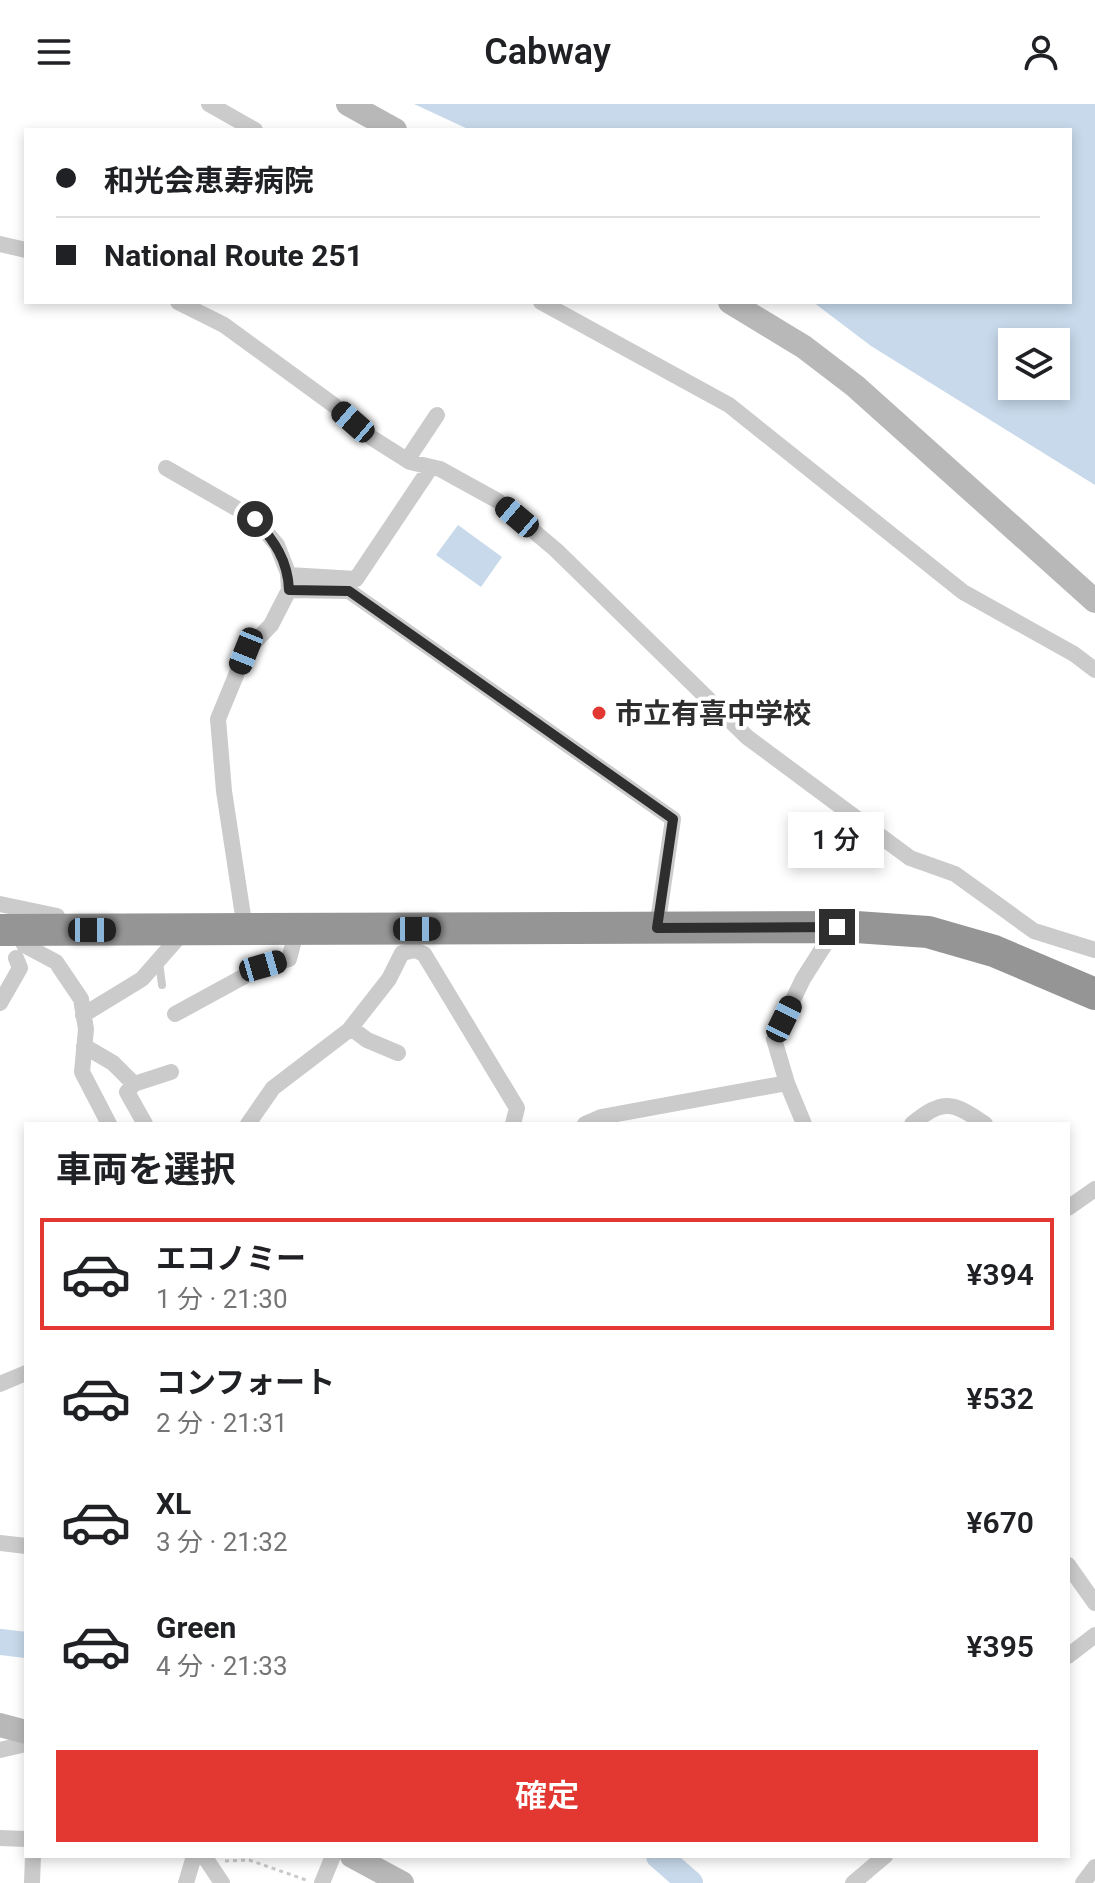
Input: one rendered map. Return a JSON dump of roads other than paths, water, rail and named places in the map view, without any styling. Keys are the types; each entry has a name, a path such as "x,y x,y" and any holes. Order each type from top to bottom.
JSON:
{"highway":[{"path":"13,945 61,930 837,927 928,932 994,951 1095,994"}],"street":[{"path":"209,104 251,128"},
{"path":"348,104 391,128"},
{"path":"0,244 24,250"},
{"path":"182,304 224,325 407,460 431,467 498,501 545,540 689,683 792,773 910,858 955,874 1034,931 1095,950"},
{"path":"545,304 729,405 963,592 1063,647 1095,670"},
{"path":"733,304 804,347 855,386 1095,601"},
{"path":"407,460 437,415"},
{"path":"289,583 356,579 431,467"},
{"path":"166,468 255,519 277,545 289,583 271,625 246,651 218,719 224,791 245,929"},
{"path":"289,583 349,591 673,819 657,928"},
{"path":"0,904 57,916 61,930"},
{"path":"803,1122 774,1039 803,979 837,927"},
{"path":"83,1015 142,979 186,929"},
{"path":"175,1014 263,966 289,959 297,929"},
{"path":"0,1003 20,968 13,945"},
{"path":"13,945 56,962 81,999 82,1072 108,1122"},
{"path":"249,1122 273,1088 351,1028 389,979 402,953 415,950 424,954 517,1108 514,1122"},
{"path":"351,1028 367,1040 398,1053"},
{"path":"84,1046 113,1063 134,1084"},
{"path":"144,1122 127,1092 134,1084 171,1072"},
{"path":"590,1122 601,1117 787,1083"},
{"path":"915,1122 935,1106 950,1104 982,1122"},
{"path":"1070,1207 1095,1189"},
{"path":"0,1384 24,1374"},
{"path":"0,1543 24,1546"},
{"path":"1070,1568 1095,1603"},
{"path":"1070,1654 1095,1635"},
{"path":"0,1725 24,1731"},
{"path":"0,1750 24,1744"},
{"path":"0,1838 24,1839"},
{"path":"32,1883 33,1858"},
{"path":"186,1883 200,1858"},
{"path":"203,1858 222,1883"},
{"path":"320,1883 332,1858"},
{"path":"356,1858 402,1883"},
{"path":"853,1883 883,1858"},
{"path":"1083,1883 1095,1867"}],"lane":[{"path":"159,961 162,985"}],"water":[{"path":"414,104 1095,104 1095,485 871,346 816,304 1072,304 1072,128 466,128"},
{"path":"458,525 502,557 481,587 436,555"}],"waterway":[{"path":"0,1642 24,1645"},
{"path":"661,1858 690,1883"}],"place":[{"name":"市立有喜中学校","path":"599,713"}]}
